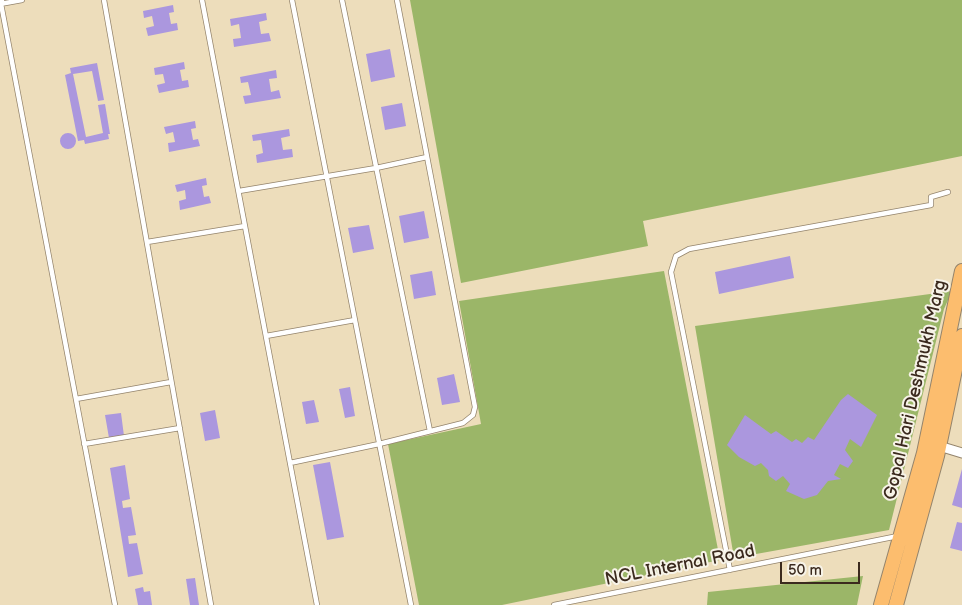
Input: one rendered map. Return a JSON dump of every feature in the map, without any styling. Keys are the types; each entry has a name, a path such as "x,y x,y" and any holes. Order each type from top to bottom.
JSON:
{"main road":[{"name":"Gopal Hari Deshmukh Marg","path":"881,605 924,452 962,271"},
{"name":"Gopal Hari Deshmukh Marg","path":"896,605 939,446 962,336"}],"street":[{"path":"939,446 962,453"}],"lane":[{"path":"22,0 1,3 115,605"},
{"path":"104,0 211,605"},
{"path":"202,0 317,605"},
{"path":"292,0 411,605"},
{"path":"342,0 430,431"},
{"path":"290,462 379,444 463,423 473,415 474,407 396,0"},
{"path":"238,191 327,177 427,157"},
{"path":"730,570 671,272 676,256 689,249 930,205 931,197 948,192"},
{"path":"147,242 245,226"},
{"path":"266,336 355,320"},
{"path":"76,399 172,382"},
{"path":"84,444 180,428"},
{"name":"NCL Internal Road","path":"554,605 900,536"}],"green space":[{"path":"410,0 962,0 962,156 643,221 648,246 461,283"},
{"path":"664,271 720,560 502,605 419,605 388,444 481,424 459,301"},
{"path":"952,291 944,309 889,530 734,558 695,326"},
{"path":"863,576 857,605 707,605 708,592"}],"building":[{"path":"173,5 174,12 169,13 171,24 177,23 178,30 148,36 146,28 154,26 152,16 144,18 143,11"},
{"path":"266,13 267,20 259,22 261,34 269,33 271,41 234,47 233,39 241,38 239,24 231,26 230,19"},
{"path":"390,49 395,77 371,82 366,54"},
{"path":"184,62 185,69 180,70 182,81 188,80 189,87 159,93 157,85 165,83 163,74 155,75 154,68"},
{"path":"97,63 104,100 98,101 92,71 73,74 86,137 103,133 98,105 105,104 110,134 108,134 109,139 85,144 84,140 78,141 65,75 71,73 70,68"},
{"path":"276,70 277,78 269,79 271,92 279,90 281,98 245,104 243,96 251,95 248,82 241,83 240,77"},
{"path":"402,103 406,126 385,130 381,107"},
{"path":"195,121 196,128 191,129 193,140 198,139 200,146 169,152 168,143 175,142 173,132 166,134 164,127"},
{"path":"289,129 290,136 281,138 283,150 292,149 293,157 257,163 256,155 263,153 261,140 253,141 252,135"},
{"path":"65,133 71,133 76,138 74,147 65,149 60,144 60,138"},
{"path":"206,178 207,185 202,186 204,197 209,196 211,203 180,210 179,201 186,199 185,190 177,192 175,185"},
{"path":"424,211 429,238 404,243 399,216"},
{"path":"369,225 374,249 353,253 348,228"},
{"path":"790,256 794,278 719,294 715,272"},
{"path":"432,271 436,295 414,299 410,275"},
{"path":"454,374 460,402 442,405 437,378"},
{"path":"350,387 355,416 345,418 339,389"},
{"path":"848,394 877,415 861,447 850,439 845,450 853,461 848,468 840,464 834,475 841,479 828,481 817,495 804,499 786,491 790,484 783,476 776,481 769,476 768,470 761,463 755,466 739,457 727,445 745,415 771,434 776,431 792,442 796,439 802,443 808,437 814,440 841,400"},
{"path":"314,400 319,422 306,424 302,402"},
{"path":"215,410 220,438 205,441 200,413"},
{"path":"121,413 124,436 109,438 105,415"},
{"path":"330,462 344,537 327,540 313,465"},
{"path":"125,465 130,499 122,501 123,508 131,507 136,535 128,536 129,544 137,543 143,574 128,577 110,468"},
{"path":"962,469 962,508 952,505"},
{"path":"957,522 962,523 962,551 950,548"},
{"path":"195,578 199,605 190,605 186,579"},
{"path":"143,587 144,592 150,591 152,605 138,605 135,589"}]}
